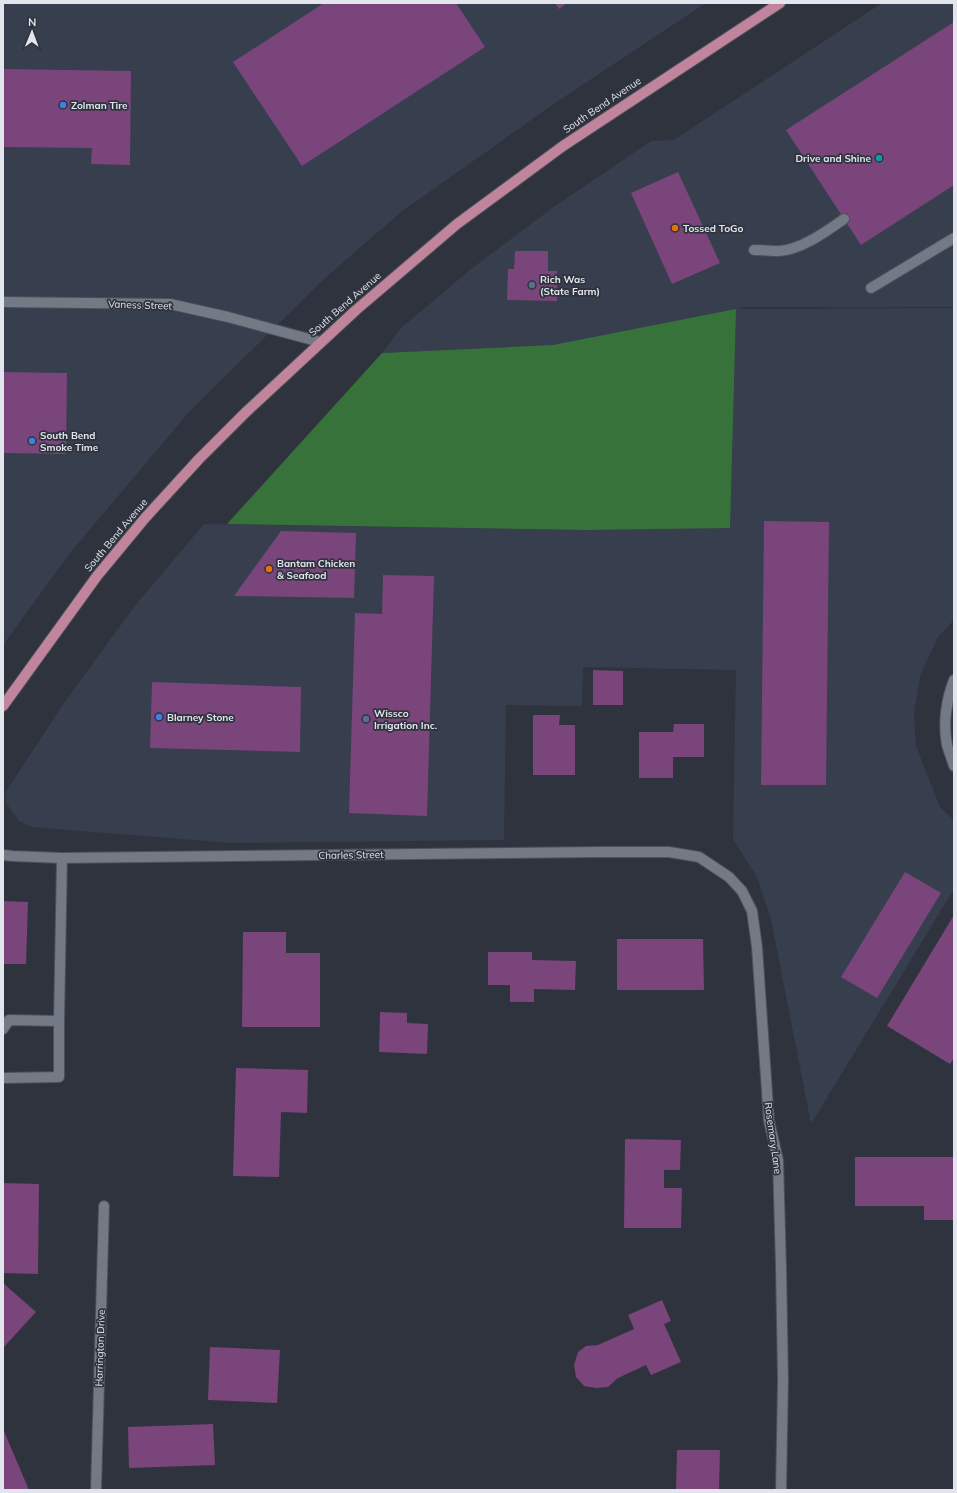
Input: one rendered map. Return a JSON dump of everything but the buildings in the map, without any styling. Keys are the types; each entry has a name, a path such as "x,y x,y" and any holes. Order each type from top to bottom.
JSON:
{"main road":[{"name":"South Bend Avenue","path":"3,706 97,576 145,518 199,459 320,342 470,214 573,139 780,3"}],"street":[{"path":"754,250 780,251 790,249 819,237 844,219"},
{"path":"871,288 954,238"},
{"name":"Vaness Street","path":"3,302 170,304 228,317 320,342"},
{"path":"954,680 948,702 945,723 947,744 954,766"},
{"name":"Charles Street","path":"3,855 62,858 669,852 699,857"},
{"name":"Rosemary Lane","path":"699,857 729,877 742,891 752,912 756,940 769,1121 778,1160 783,1380 781,1490"},
{"path":"3,1078 60,1077 59,1021 62,858"},
{"path":"3,1029 10,1020 59,1021"},
{"name":"Harrington Drive","path":"96,1490 104,1206"}],"shaded area":[{"path":"3,3 706,3 558,101 401,212 324,279 189,412 70,553 3,645"},
{"path":"882,3 954,3 954,307 745,307 738,309 954,308 954,620 938,637 920,676 914,715 916,746 940,807 954,820 954,889 811,1124 771,919 757,877 733,839 736,670 583,667 582,706 506,705 504,840 230,843 32,827 19,821 6,803 5,793 64,703 134,607 204,524 584,530 553,345 382,353 400,329 471,269 555,206 651,141 674,140"}],"green space":[{"path":"736,309 730,528 584,530 227,524 382,353 553,345"}],"place":[{"name":"Zolman Tire","path":"63,105"},
{"name":"Drive and Shine","path":"879,158"},
{"name":"Tossed ToGo","path":"675,228"},
{"name":"Rich Was (State Farm)","path":"532,285"},
{"name":"South Bend Smoke Time","path":"32,441"},
{"name":"Bantam Chicken & Seafood","path":"269,569"},
{"name":"Blarney Stone","path":"159,717"},
{"name":"Wissco Irrigation Inc.","path":"366,719"}]}
